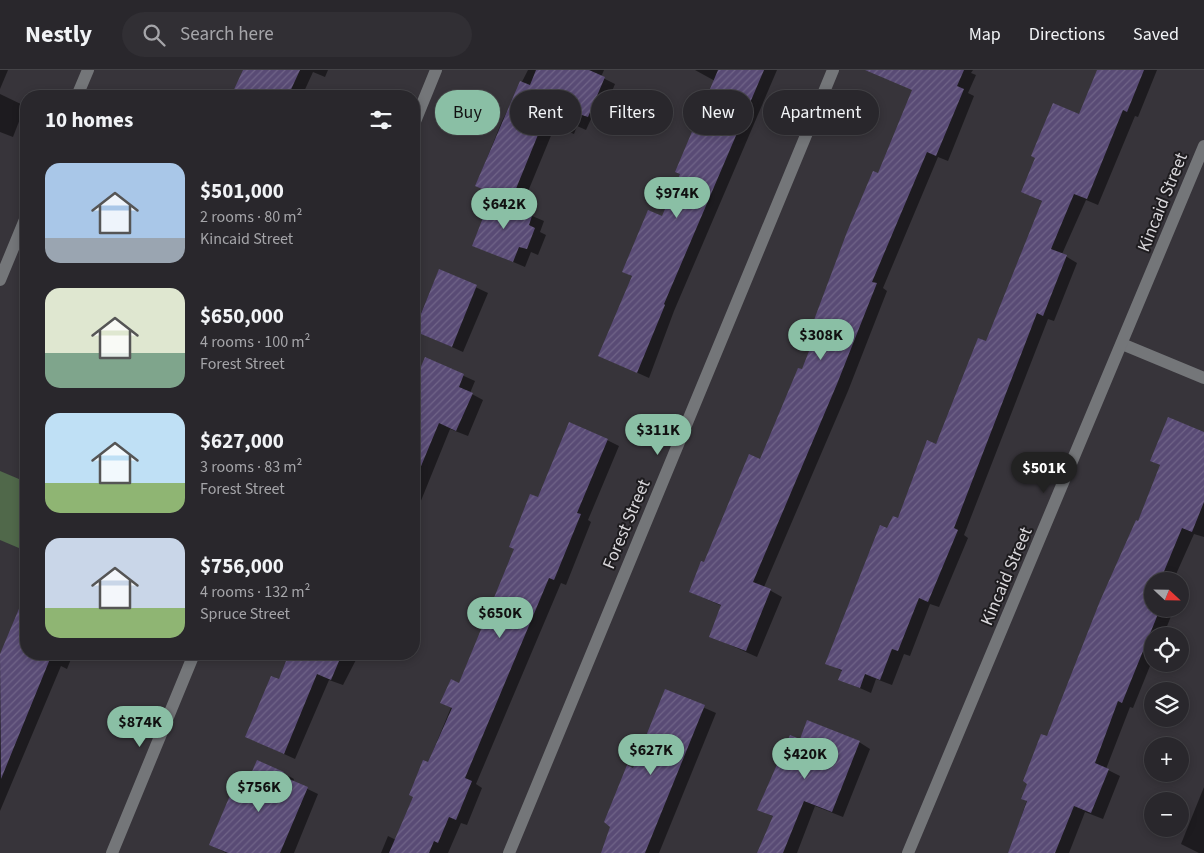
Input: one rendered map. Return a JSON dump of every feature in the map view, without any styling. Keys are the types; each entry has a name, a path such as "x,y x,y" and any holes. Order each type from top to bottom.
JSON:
{"street":[{"path":"80,90 88,70"},
{"path":"420,109 436,70"},
{"name":"Forest Street","path":"509,853 834,70"},
{"name":"Kincaid Street","path":"908,853 1204,146"},
{"path":"0,280 20,232"},
{"path":"1122,344 1204,378"},
{"path":"112,853 192,660"}],"green space":[{"path":"0,471 20,479 20,548 0,540"}],"building":[{"path":"243,70 300,70 291,90 234,90"},
{"path":"536,70 589,70 605,77 599,90 591,90 591,110 588,117 581,115 581,90 516,90 520,81 530,85"},
{"path":"718,70 764,70 753,96 753,90 710,90"},
{"path":"865,70 964,70 957,86 964,89 936,156 927,152 872,282 877,283 837,384 753,582 771,589 746,651 709,637 721,605 689,592 701,561 704,562 749,454 760,459 798,368 802,369 820,323 814,320 847,232 873,171 878,173 912,90"},
{"path":"1097,70 1144,70 1127,112 1123,110 1087,199 1074,194 1051,249 1067,255 1043,316 1037,313 954,528 958,530 928,602 919,598 898,651 892,649 880,680 865,674 860,688 838,680 842,670 825,664 880,525 887,528 893,516 898,518 927,440 936,444 978,338 986,341 1042,201 1021,192 1035,158 1031,156 1053,103 1079,114"},
{"path":"510,104 510,135 538,135 511,201 475,186 497,135 500,135 500,128"},
{"path":"691,135 736,135 664,304 637,373 598,356 632,276 622,272 648,210 662,216 680,174 675,172"},
{"path":"491,197 533,213 529,225 535,228 527,249 519,247 513,262 472,246"},
{"path":"439,269 477,285 452,347 420,334 420,316"},
{"path":"425,357 464,374 459,387 473,393 456,431 439,423 420,469 420,369"},
{"path":"1168,417 1204,432 1204,502 1192,532 1182,528 1164,572 1144,572 1144,618 1156,618 1153,627 1144,627 1144,649 1122,703 1118,701 1095,763 1109,769 1091,813 1074,806 1055,853 1008,853 1027,801 1021,799 1027,784 1023,781 1041,734 1047,736 1100,601 1136,520 1138,521 1160,465 1150,461"},
{"path":"569,422 608,439 577,513 581,514 554,580 549,578 465,778 472,781 456,820 449,817 438,843 434,841 429,853 389,853 413,797 409,795 423,760 428,762 452,708 440,703 451,679 459,683 514,549 509,547 530,494 538,497"},
{"path":"20,606 20,660 50,660 1,779 0,654"},
{"path":"284,660 339,660 331,680 317,674 284,754 245,737 271,676 279,679 286,661"},
{"path":"665,689 705,705 645,853 601,853 610,827 604,822 627,765 633,768"},
{"path":"807,720 860,741 832,812 804,801 783,853 757,853 773,816 757,810 790,735 800,739"},
{"path":"257,760 284,772 282,776 308,787 280,853 228,853 209,845 234,786 244,790"}]}
